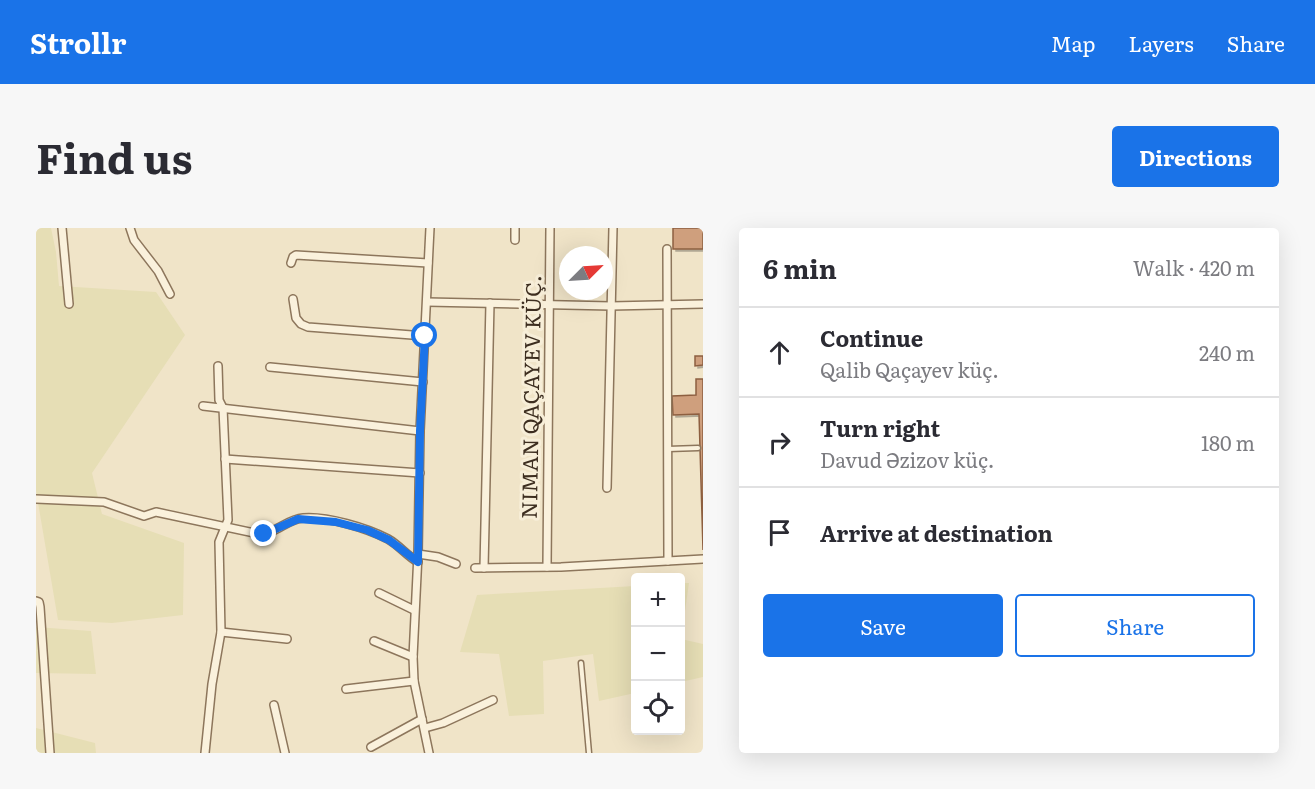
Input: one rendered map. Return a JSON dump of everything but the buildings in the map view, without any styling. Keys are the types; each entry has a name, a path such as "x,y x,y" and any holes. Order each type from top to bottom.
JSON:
{"street":[{"path":"62,228 69,304"},
{"path":"130,228 134,240 158,271 170,294"},
{"path":"429,753 414,681 413,657 418,558 420,431 430,228"},
{"path":"514,228 515,240"},
{"name":"NIMAN QAÇAYEV KÜÇ.","path":"547,567 550,228"},
{"path":"607,488 613,228"},
{"path":"667,249 668,561"},
{"path":"291,263 293,257 297,255 428,263"},
{"path":"293,298 296,318 308,327 425,336"},
{"path":"427,302 610,306 703,304"},
{"path":"484,568 490,303"},
{"path":"205,753 212,684 221,633 219,543 228,520 223,408 219,400 218,366"},
{"path":"270,367 423,382"},
{"path":"203,406 420,431"},
{"path":"225,459 420,474"},
{"path":"36,499 104,502 144,516 156,512 264,534 298,519 336,522 367,530 389,540 418,558 438,557 456,564"},
{"path":"475,568 703,560"},
{"path":"379,593 414,610"},
{"path":"36,602 39,602 40,607 50,753"},
{"path":"221,633 288,639"},
{"path":"374,641 413,657"},
{"path":"346,689 414,681"},
{"path":"425,728 443,723 493,700"},
{"path":"273,705 285,753"},
{"path":"371,747 422,719"}],"lane":[{"path":"668,449 698,448"},
{"path":"581,663 589,753"}],"shaded area":[{"path":"36,228 51,228 59,286 156,292 185,335 92,473 102,514 184,543 183,615 112,623 58,620 36,491"},
{"path":"685,583 689,583 685,611"},
{"path":"631,586 631,694 599,701 593,654 543,661 544,714 509,716 499,654 460,652 477,595"},
{"path":"36,627 91,631 96,674 36,673"},
{"path":"685,640 703,644 703,677 685,681"},
{"path":"36,728 95,743 96,753 36,753"}],"route":[{"path":"264,534 298,519 336,522 367,530 389,540 418,562 420,431 425,336"}]}
